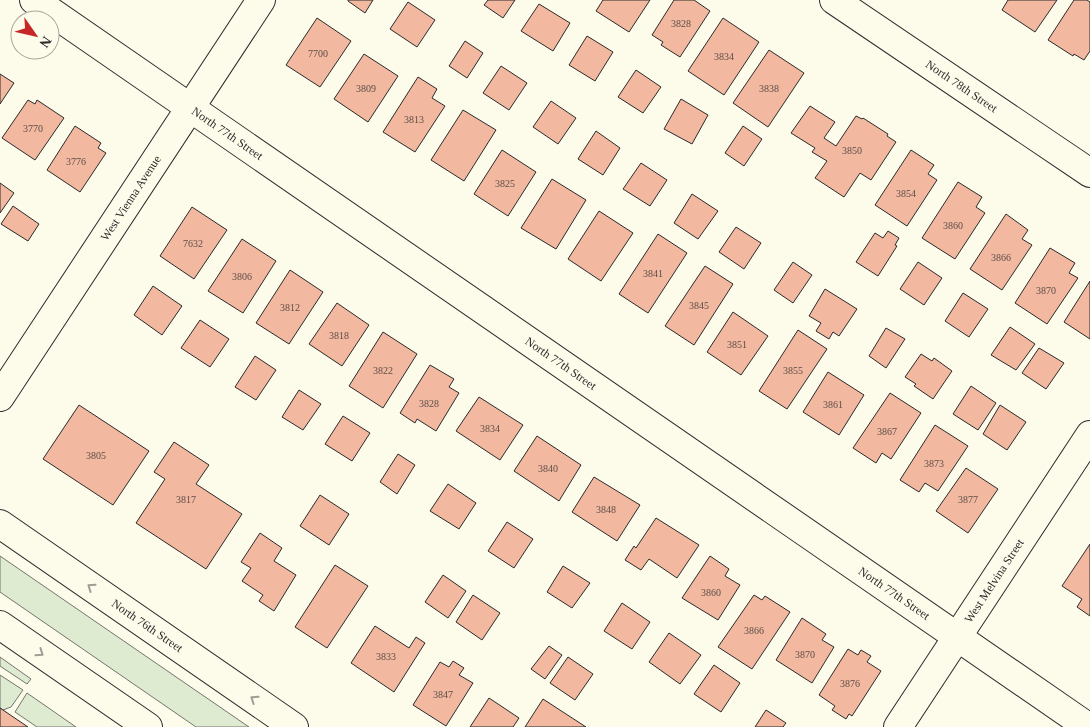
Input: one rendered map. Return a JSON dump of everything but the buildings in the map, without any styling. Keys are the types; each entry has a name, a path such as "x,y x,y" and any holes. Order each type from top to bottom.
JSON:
{"street":[{"name":"North 77th Street","path":"34,0 1088,727"},
{"name":"West Vienna Avenue","path":"0,397 261,0"},
{"name":"North 78th Street","path":"834,0 1090,173"},
{"name":"West Melvina Street","path":"898,727 1090,435"},
{"name":"North 76th Street","path":"0,524 294,727"},
{"path":"0,625 148,727"}],"green space":[{"path":"0,556 249,727 196,727 0,592"},
{"path":"0,657 31,679 27,684 0,666"},
{"path":"0,675 23,690 11,707 3,710 0,708"},
{"path":"27,693 76,727 37,727 15,712"}]}
